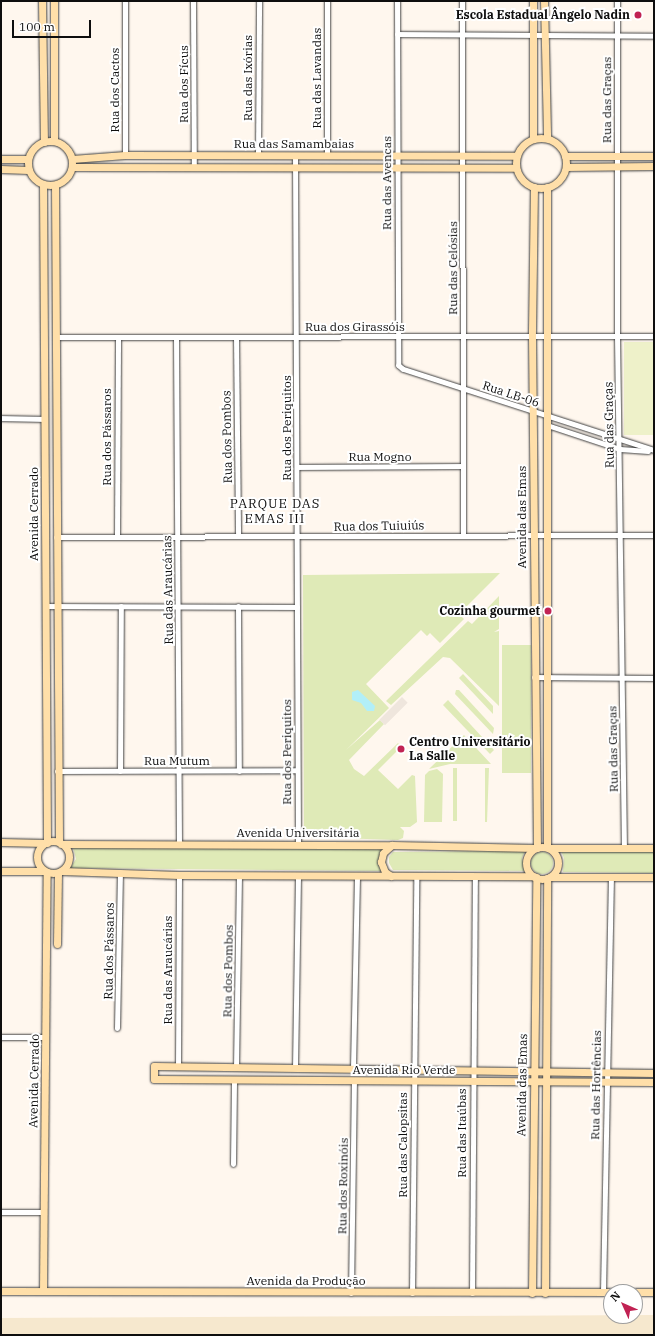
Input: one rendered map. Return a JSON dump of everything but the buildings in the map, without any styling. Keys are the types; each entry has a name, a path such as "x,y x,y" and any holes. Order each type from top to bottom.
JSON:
{"street":[{"path":"42,1 44,142"},
{"path":"54,1 54,141"},
{"name":"Rua dos Cactos","path":"125,1 125,155"},
{"name":"Rua dos Fícus","path":"194,1 194,167"},
{"name":"Rua das Ixórias","path":"258,155 259,1"},
{"name":"Rua das Lavandas","path":"326,1 327,155"},
{"name":"Rua das Avencas","path":"396,1 398,365"},
{"name":"Rua das Celósias","path":"462,1 464,535"},
{"path":"532,1 533,139"},
{"path":"544,1 547,138"},
{"name":"Rua das Graças","path":"617,1 617,336 620,439 621,679 624,848"},
{"path":"397,34 654,36"},
{"path":"547,138 560,147 565,156 566,167 557,182 547,187 534,187 522,180 516,168 516,156 524,143 533,139 547,138"},
{"path":"54,141 66,147 72,159 72,167 65,180 55,185 43,185 33,179 28,170 28,159 33,148 44,142 54,141"},
{"name":"Rua das Samambaias","path":"72,159 125,155 516,156"},
{"name":"Rua dos Periquitos","path":"295,155 298,536 298,845"},
{"path":"565,156 654,156"},
{"path":"1,159 28,159"},
{"name":"Rua das Samambaias","path":"72,167 463,166 516,168"},
{"path":"566,167 654,166"},
{"path":"1,169 28,170"},
{"name":"Avenida Cerrado","path":"43,185 46,843"},
{"name":"Avenida Cerrado","path":"55,185 57,771 60,843"},
{"name":"Avenida das Emas","path":"534,187 532,411 536,848"},
{"name":"Avenida das Emas","path":"547,187 548,336 546,425 548,534 548,848"},
{"name":"Rua dos Girassóis","path":"56,337 654,336"},
{"name":"Rua dos Pássaros","path":"116,537 118,337"},
{"name":"Rua das Araucárias","path":"176,337 179,843"},
{"name":"Rua dos Pombos","path":"236,337 238,536"},
{"name":"Rua LB-06","path":"398,365 403,369 654,450"},
{"path":"1,418 44,419"},
{"path":"546,425 620,449 654,450"},
{"name":"Rua Mogno","path":"297,467 463,466"},
{"name":"Rua dos Tuiuiús","path":"56,537 533,534 654,535"},
{"path":"46,606 178,605 297,607"},
{"path":"120,771 121,606"},
{"path":"238,606 239,772"},
{"path":"534,677 621,679 654,678"},
{"name":"Rua Mutum","path":"57,771 239,772 297,770"},
{"path":"1,842 60,843 66,849 69,858 60,872 57,944"},
{"path":"46,843 40,848 37,857 46,872"},
{"name":"Avenida Universitária","path":"60,843 392,845 536,848"},
{"path":"391,876 386,872 382,862 384,854 392,845"},
{"path":"535,877 526,862 530,853 536,848 654,848"},
{"path":"548,848 556,854 558,863 548,877"},
{"path":"1,871 179,875 654,877"},
{"name":"Avenida Cerrado","path":"43,1291 46,872"},
{"name":"Rua dos Pássaros","path":"117,1028 120,873"},
{"name":"Rua das Araucárias","path":"178,1066 179,875"},
{"name":"Rua dos Pombos","path":"236,1067 239,875"},
{"path":"295,1068 298,876"},
{"path":"353,1068 357,876"},
{"name":"Rua das Calopsitas","path":"412,1293 416,876"},
{"name":"Rua das Itaúbas","path":"472,1293 472,1070 475,877"},
{"name":"Avenida das Emas","path":"532,1293 535,877"},
{"name":"Avenida das Emas","path":"545,1293 548,877"},
{"name":"Rua das Hortências","path":"603,1284 605,1082 611,877"},
{"path":"1,1037 45,1037"},
{"name":"Avenida Rio Verde","path":"654,1072 154,1066 154,1079 654,1082"},
{"path":"233,1164 234,1080"},
{"name":"Rua dos Roxinóis","path":"351,1293 354,1080"},
{"path":"1,1212 43,1212"},
{"name":"Avenida da Produção","path":"1,1292 603,1292"},
{"path":"643,1292 654,1292"}],"shaded area":[{"path":"402,697 408,703 385,725 379,720"},
{"path":"603,1315 603,1324 643,1324 643,1315 654,1315 654,1335 1,1335 1,1318"}],"green space":[{"path":"624,342 654,342 654,435 624,435"},
{"path":"500,573 459,614 464,619 440,643 430,633 427,636 421,630 366,684 389,708 346,750 380,720 384,724 349,760 354,769 364,776 398,743 401,747 378,770 398,789 412,775 415,776 417,822 410,827 400,827 404,831 403,838 398,840 304,837 303,575"},
{"path":"499,596 499,629 494,632 499,631 499,706 450,658 443,657 391,705 386,701 468,621 472,624"},
{"path":"502,645 531,645 531,773 502,773"},
{"path":"463,674 493,706 493,714 459,678"},
{"path":"456,690 459,690 494,728 493,734 455,694"},
{"path":"448,700 494,750 490,754 443,705"},
{"path":"464,735 491,764 450,764 429,769"},
{"path":"453,768 457,768 457,821 453,821"},
{"path":"485,768 489,768 487,822 485,822"},
{"path":"437,769 443,774 442,822 424,822 425,775 429,771"},
{"path":"73,847 385,849 382,871 70,868 76,859"},
{"path":"525,851 522,858 525,871 393,870 389,863 389,857 393,852"},
{"path":"561,851 654,852 654,873 563,872 564,858"},
{"path":"542,852 550,855 553,863 550,871 542,874 534,871 531,863 534,855"}],"water":[{"path":"358,690 375,706 374,711 367,711 361,703 352,700 352,692"}],"place":[{"name":"Escola Estadual Ângelo Nadin","path":"638,15"},
{"name":"Cozinha gourmet","path":"548,611"},
{"name":"Centro Universitário La Salle","path":"401,749"}],"district":[{"name":"PARQUE DAS EMAS III","path":"275,512"}]}
